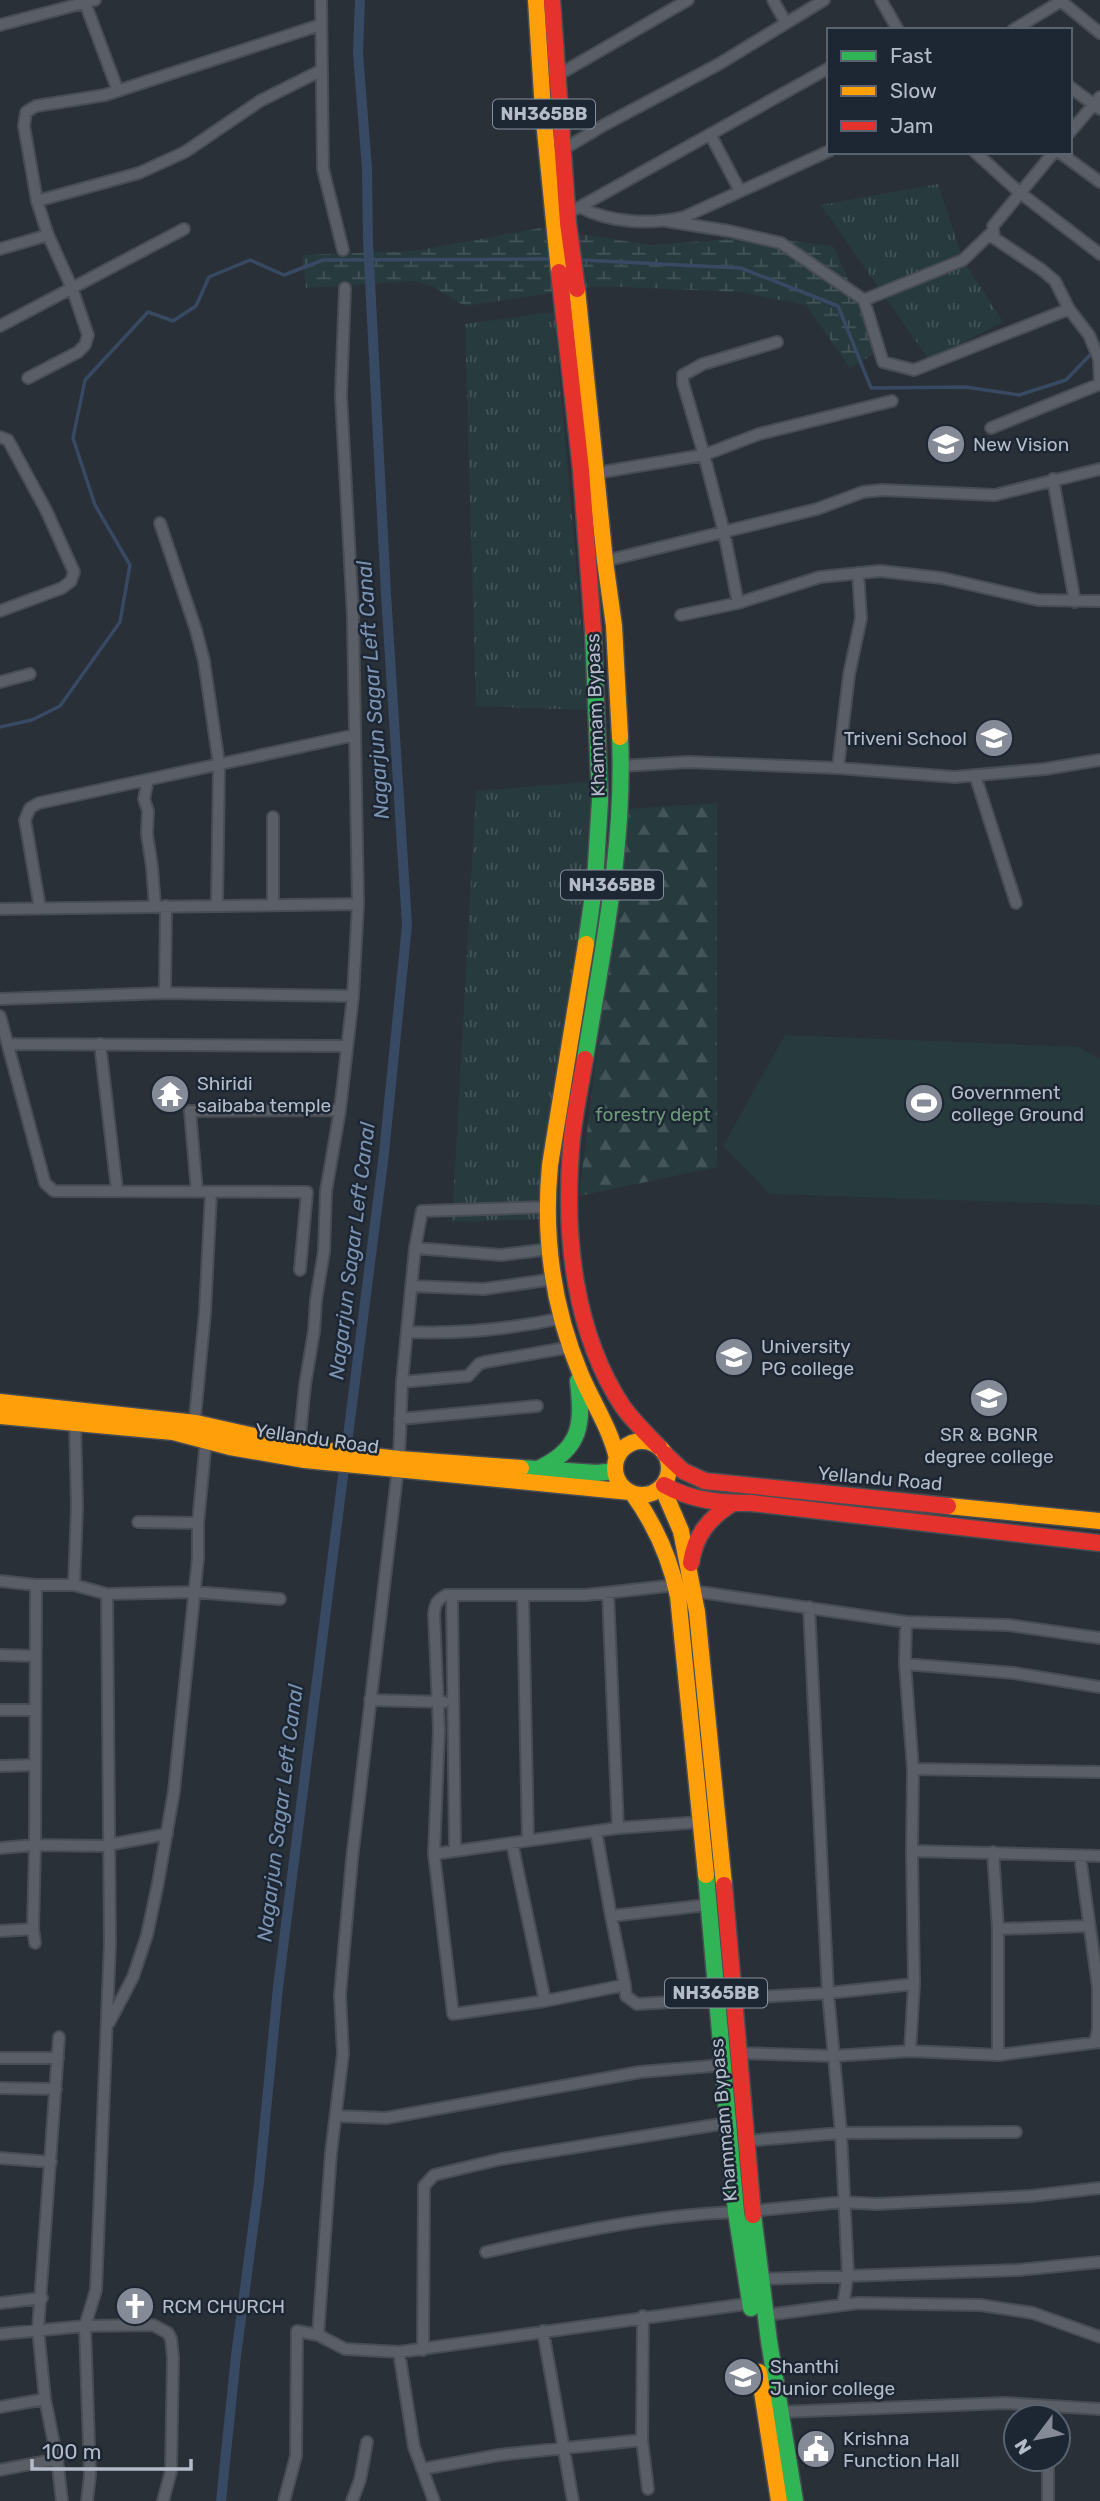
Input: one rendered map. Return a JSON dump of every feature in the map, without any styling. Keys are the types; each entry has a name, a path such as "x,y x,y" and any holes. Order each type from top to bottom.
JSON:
{"main road":[{"name":"Khammam Bypass","path":"536,0 567,218"},
{"name":"Khammam Bypass","path":"552,0 564,149 570,296 601,767 599,834 586,937 552,1150 548,1207 550,1249 562,1318 588,1389 608,1430 616,1465"},
{"name":"Khammam Bypass","path":"570,296 596,472 604,561 614,626 621,766 612,884 575,1112 568,1214 576,1284 598,1361 624,1408 662,1450"},
{"path":"540,1468 561,1458 569,1450 580,1427 580,1396 571,1347"},
{"name":"Yellandu Road","path":"0,1402 198,1433 230,1447 305,1451 631,1493"},
{"name":"Yellandu Road","path":"0,1416 198,1433"},
{"path":"616,1465 621,1451 635,1442 652,1443 662,1450"},
{"name":"NH365BB","path":"662,1450 670,1470 663,1486"},
{"name":"Yellandu Road","path":"662,1450 693,1478 718,1483 1100,1521"},
{"name":"Yellandu Road","path":"398,1465 540,1468 597,1473 616,1465"},
{"name":"NH365BB","path":"616,1465 620,1484 631,1493"},
{"name":"Khammam Bypass","path":"663,1486 681,1531 720,1837 727,2123 795,2501"},
{"path":"631,1493 648,1495 663,1486"},
{"name":"Yellandu Road","path":"663,1486 685,1498 708,1503 733,1503 1100,1543"},
{"name":"Khammam Bypass","path":"631,1493 660,1536 671,1563 687,1586 681,1614 708,1905 738,2053 745,2141 744,2212 761,2279 760,2307 779,2501"},
{"path":"687,1586 699,1532 707,1521 733,1503"}],"street":[{"path":"321,0 323,169 343,250"},
{"path":"558,75 688,0"},
{"path":"773,0 786,23"},
{"path":"564,149 719,64 824,0"},
{"path":"881,0 897,28"},
{"path":"0,25 88,1 118,91"},
{"path":"1016,28 1063,1 1100,33"},
{"path":"28,378 78,352 85,345 88,335 37,201 24,126 26,112 36,106 118,91 320,25"},
{"path":"567,218 642,170 827,69"},
{"path":"37,201 139,173 185,152 260,101 322,70"},
{"path":"1072,88 1098,103 1072,130"},
{"path":"710,134 740,191"},
{"path":"666,222 684,217 827,151"},
{"path":"977,154 1019,192 1100,254"},
{"path":"992,428 1100,384 1098,359 1089,335 1069,309 1055,281 994,238 992,232 993,226 1019,192 1054,154"},
{"path":"1059,154 1100,182"},
{"path":"567,218 601,217 666,222 729,231 781,243 864,300 883,362 914,370 1069,309"},
{"path":"0,326 184,229"},
{"path":"864,300 963,260 992,232"},
{"path":"0,249 48,235"},
{"path":"305,1451 305,1385 324,1251 327,1191 340,1110 353,996 358,904 353,617 341,394 345,288"},
{"path":"738,603 724,532 682,383 683,375 703,364 777,342"},
{"path":"596,472 704,455 759,434 892,401"},
{"path":"0,436 8,440 46,510 74,572 71,581 62,588 0,611"},
{"path":"604,561 817,509 863,492 995,495 1100,469"},
{"path":"1053,479 1075,602"},
{"path":"160,523 204,661 219,764 216,906"},
{"path":"681,615 738,603 820,577 880,571 942,578 1038,600 1100,601"},
{"path":"838,768 849,675 861,618 858,573"},
{"path":"0,682 30,674"},
{"path":"40,908 25,820 30,808 39,803 355,735"},
{"path":"621,766 688,762 838,768 955,777 1045,769 1100,760"},
{"path":"975,775 1016,903"},
{"path":"148,780 144,799 148,811 147,834 160,906 165,993"},
{"path":"272,905 274,817"},
{"path":"0,909 358,904"},
{"path":"0,999 165,993 353,996"},
{"path":"0,1016 45,1183 54,1191 327,1191"},
{"path":"9,1044 346,1045"},
{"path":"100,1044 117,1190"},
{"path":"197,1192 190,1111 340,1110"},
{"path":"300,1270 307,1192"},
{"path":"107,2027 133,1978 147,1935 174,1791 198,1558 198,1433 211,1193"},
{"path":"318,2335 335,2116 343,2054 341,1981 352,1859 398,1465 411,1286 422,1211 548,1207"},
{"path":"415,1248 501,1255 550,1249"},
{"path":"411,1286 484,1289 554,1279"},
{"path":"407,1332 438,1333 487,1329 562,1318"},
{"path":"402,1382 468,1376 479,1364 485,1362 571,1347"},
{"path":"400,1419 537,1406"},
{"path":"74,1585 77,1508 75,1422"},
{"path":"138,1522 198,1523"},
{"path":"0,1581 74,1585 107,1594 195,1592 280,1599"},
{"path":"35,1943 36,1585"},
{"path":"625,1985 545,2001 453,2014 434,1854 439,1730 435,1605 439,1599 452,1595 608,1593 687,1586 906,1622 1008,1625 1100,1638"},
{"path":"608,1593 618,1828"},
{"path":"87,2501 90,2475 85,2326 96,2290 110,1943 107,1594"},
{"path":"452,1595 455,1851"},
{"path":"523,1596 528,1840"},
{"path":"809,1607 828,1993 841,2133 848,2274 843,2305"},
{"path":"906,1622 905,1664 913,1769 914,1984 910,2051"},
{"path":"0,1655 35,1656"},
{"path":"905,1664 1014,1673 1100,1687"},
{"path":"370,1700 453,1702"},
{"path":"0,1710 35,1710"},
{"path":"0,1766 35,1765"},
{"path":"913,1769 1100,1772"},
{"path":"434,1854 618,1828 701,1822"},
{"path":"596,1831 626,1996 637,2004 828,1993 914,1984"},
{"path":"0,1848 108,1845 167,1834"},
{"path":"512,1843 545,2001"},
{"path":"912,1851 1100,1856"},
{"path":"993,1852 998,1929 998,2055"},
{"path":"738,2053 833,2056 910,2051 998,2055 1098,2042 1098,1987 1080,1856"},
{"path":"611,1916 708,1905"},
{"path":"998,1929 1088,1926"},
{"path":"0,1931 33,1929"},
{"path":"59,2037 38,2329 45,2399 62,2501"},
{"path":"0,2058 58,2057"},
{"path":"335,2116 386,2118 640,2072 724,2065"},
{"path":"0,2088 56,2089"},
{"path":"423,2350 424,2186 434,2175 501,2160 727,2123"},
{"path":"745,2141 841,2133 1016,2132"},
{"path":"0,2158 51,2162"},
{"path":"486,2252 570,2233 694,2214 843,2202 877,2204 1031,2196 1100,2188"},
{"path":"761,2279 1018,2270 1100,2262"},
{"path":"0,2303 42,2298"},
{"path":"284,2501 296,2456 296,2331 318,2335 345,2349 399,2352 643,2316 858,2302 980,2305 1033,2313 1100,2337"},
{"path":"643,2316 642,2440 648,2489"},
{"path":"0,2334 85,2326 153,2325 163,2329 171,2339 171,2471 163,2501"},
{"path":"543,2331 573,2501"},
{"path":"399,2352 414,2447 434,2501"},
{"path":"0,2407 45,2399"},
{"path":"780,2412 1002,2403"},
{"path":"1072,2410 1100,2409"},
{"path":"422,2469 499,2455 642,2440"},
{"path":"354,2499 367,2442"},
{"path":"0,2470 57,2459"},
{"path":"1048,2473 1048,2501"}],"green space":[{"path":"938,184 963,260 1003,322 929,360 821,205"},
{"path":"540,228 651,245 758,237 833,246 880,350 850,368 806,305 739,292 599,286 465,306 432,286 414,281 306,288 302,255 415,251"},
{"path":"554,312 589,710 476,706 465,324"},
{"path":"599,781 542,1219 452,1222 476,791"},
{"name":"forestry dept","path":"717,803 717,1167 579,1196 627,809"},
{"name":"Government college Ground","path":"785,1035 1078,1047 1100,1059 1100,1205 770,1194 723,1146"}],"waterway":[{"name":"Nagarjun Sagar Left Canal","path":"221,2501 236,2356 259,2183 278,1987 384,1153 407,925 386,594 368,241 367,169 358,53 360,0"},
{"path":"0,727 32,720 60,706 120,622 130,565 95,505 73,438 85,380 148,312 173,321 196,306 209,277 250,260 284,275 323,260 550,259"},
{"path":"582,260 741,268 838,306 871,388 965,387 1019,395 1066,380 1092,353"}],"traffic: fast":[{"path":"586,944 595,881 600,801 593,630"},
{"path":"585,1059 616,858 621,777 620,737"},
{"path":"540,1468 564,1452 577,1433 580,1409 578,1381"},
{"path":"521,1468 597,1473 615,1471"},
{"path":"706,1875 736,2212 751,2308"},
{"path":"753,2215 769,2341 795,2501"}],"traffic: slow":[{"path":"536,0 543,111 559,272"},
{"path":"577,289 614,626 620,737"},
{"path":"586,944 550,1165 549,1245 557,1298 571,1350 610,1436 617,1458"},
{"path":"0,1402 196,1423 311,1449 521,1468"},
{"path":"0,1416 173,1432 230,1447 305,1460 630,1492"},
{"path":"642,1441 661,1449 669,1468 661,1487 642,1495 623,1487 615,1468 623,1449 642,1441"},
{"path":"662,1487 681,1531 697,1612 724,1885"},
{"path":"633,1494 661,1543 678,1596 706,1875"},
{"path":"948,1506 1100,1521"},
{"path":"759,2372 779,2501"}],"traffic: jam":[{"path":"552,0 568,223 577,289"},
{"path":"559,272 581,470 593,630"},
{"path":"585,1059 573,1126 569,1182 571,1249 576,1283 593,1348 606,1378 623,1407 659,1447"},
{"path":"665,1454 683,1471 705,1481 948,1506"},
{"path":"664,1485 685,1495 717,1502 751,1503 1100,1543"},
{"path":"691,1563 696,1544 705,1528 733,1503"},
{"path":"724,1885 753,2215"}],"place":[{"name":"New Vision","path":"946,444"},
{"name":"Triveni School","path":"994,738"},
{"name":"Shiridi saibaba temple","path":"170,1094"},
{"name":"Government college Ground","path":"924,1103"},
{"name":"University PG college","path":"734,1357"},
{"name":"SR & BGNR degree college","path":"989,1398"},
{"name":"RCM CHURCH","path":"135,2306"},
{"name":"Shanthi Junior college","path":"743,2377"},
{"name":"Krishna Function Hall","path":"816,2449"}]}
